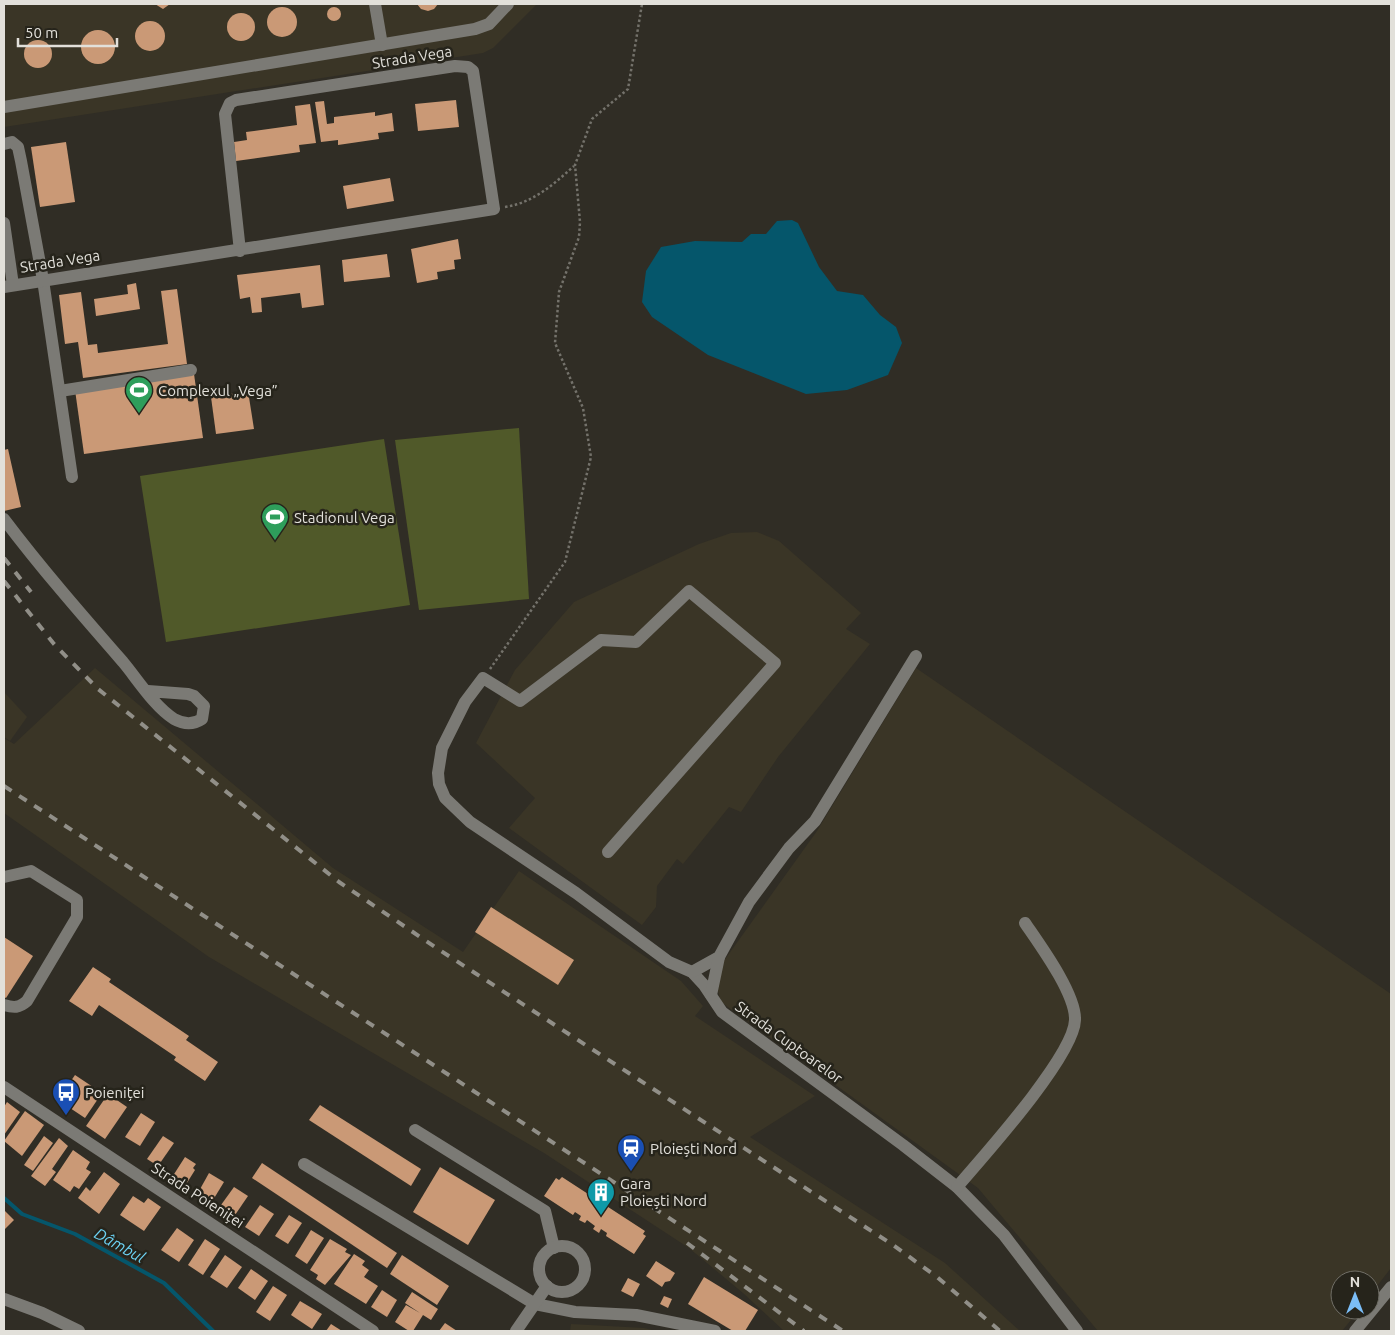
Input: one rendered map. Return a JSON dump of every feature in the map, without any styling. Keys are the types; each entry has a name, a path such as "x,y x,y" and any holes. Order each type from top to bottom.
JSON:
{"street":[{"path":"375,4 382,44"},
{"path":"4,107 476,29 488,24 503,6"},
{"name":"Strada Vega","path":"8,286 240,251 494,209 475,76 468,67 455,66 236,100 230,103 225,114 240,251"},
{"path":"4,144 12,142 18,147 43,280 72,477"},
{"path":"4,223 8,286"},
{"path":"60,391 191,370"},
{"path":"4,519 148,691"},
{"path":"483,678 520,701 601,640 636,642 689,591 775,663 608,852"},
{"path":"711,995 719,957 749,902 789,848 815,821 916,656"},
{"name":"Strada Cuptoarelor","path":"483,678 465,702 442,748 438,773 439,784 444,798 470,822 576,893 669,962 692,972 722,1012 903,1145 957,1188 1004,1235 1077,1331"},
{"path":"4,877 31,871 76,900 77,917 27,1001 21,1007 13,1008 4,1005"},
{"path":"957,1188 1023,1109 1068,1042 1075,1021 1071,1001 1058,973 1025,922"},
{"path":"692,972 719,957"},
{"name":"Strada Poieniței","path":"4,1087 374,1331"},
{"path":"415,1130 545,1211 554,1248"},
{"path":"304,1164 535,1304 575,1312 636,1315 715,1331"},
{"path":"562,1246 576,1251 584,1263 584,1278 574,1289 560,1293 546,1286 540,1275 540,1262 548,1251 554,1248 562,1246"},
{"path":"516,1331 546,1286"},
{"path":"1355,1331 1391,1287"},
{"path":"4,1298 42,1313 79,1331"}],"path":[{"path":"483,678 566,562 591,457 583,408 555,342 559,292 579,237 580,222 575,165 592,119 628,88 642,4"},
{"path":"494,209 518,205 543,192 575,165"}],"shaded area":[{"path":"4,4 537,4 493,48 483,53 4,127"},
{"path":"757,532 779,541 861,613 846,629 870,644 778,757 741,812 729,807 683,864 677,859 657,886 656,907 642,925 509,828 535,798 476,743 515,670 574,602 699,544 731,533"},
{"path":"95,668 333,868 463,952 519,871 681,981 703,1006 695,1016 815,1096 750,1137 945,1263 1020,1331 784,1331 743,1293 689,1248 544,1153 209,957 4,813 4,738 14,744"},
{"path":"916,668 1391,994 1391,1268 1380,1282 1380,1270 1330,1270 1330,1320 1351,1320 1342,1331 1098,1331 978,1188 721,1002 717,987 718,969 817,831"},
{"path":"4,692 27,717 10,741 4,737"},
{"path":"571,1324 644,1328 656,1331 570,1331"}],"green space":[{"path":"519,428 529,599 419,610 395,440"},
{"name":"Stadionul Vega","path":"384,439 410,605 166,642 140,476"}],"water":[{"path":"792,220 798,223 819,267 837,291 863,295 880,315 896,327 902,343 888,375 847,390 806,394 708,355 652,317 642,302 646,271 661,247 695,241 742,242 751,234 766,234 777,221"}],"building":[{"path":"155,4 170,4 163,9"},
{"path":"417,4 438,4 434,9 428,11 421,9"},
{"path":"282,7 293,11 297,22 293,33 282,37 271,33 267,22 271,11"},
{"path":"334,7 339,9 341,14 339,19 334,21 329,19 327,14 329,9"},
{"path":"241,13 251,17 255,27 251,37 241,41 231,37 227,27 231,17"},
{"path":"150,21 161,25 165,36 161,47 150,51 139,47 135,36 139,25"},
{"path":"98,30 110,35 115,47 110,59 98,64 86,59 81,47 86,35"},
{"path":"38,40 48,44 52,54 48,64 38,68 28,64 24,54 28,44"},
{"path":"456,100 459,127 418,131 415,104"},
{"path":"324,101 327,124 334,123 334,117 375,112 375,116 392,113 394,131 378,133 379,139 338,145 338,140 321,142 315,102"},
{"path":"310,104 316,143 299,145 300,152 236,161 234,142 247,140 246,132 297,125 295,106"},
{"path":"66,142 75,202 40,207 31,147"},
{"path":"390,178 394,201 347,209 343,186"},
{"path":"458,239 461,259 454,260 455,269 437,272 438,279 417,283 411,249"},
{"path":"387,254 390,277 344,282 342,260"},
{"path":"320,265 324,305 302,308 300,293 261,298 262,312 252,313 250,297 240,299 237,275"},
{"path":"136,283 140,309 96,316 94,299 128,294 127,285"},
{"path":"177,289 187,364 83,378 78,342 65,344 59,295 81,292 88,345 97,344 98,353 168,344 161,291"},
{"name":"Complexul „Vega”","path":"194,374 203,438 84,454 75,390"},
{"path":"248,391 254,429 216,434 211,397"},
{"path":"8,449 21,507 4,511 4,450"},
{"path":"491,907 574,960 558,985 475,932"},
{"path":"4,937 33,956 6,998 4,997"},
{"path":"93,967 111,979 109,982 189,1036 186,1040 218,1062 205,1081 174,1060 176,1057 99,1005 92,1016 69,1001"},
{"path":"75,1075 102,1093 85,1118 58,1100"},
{"path":"108,1094 127,1107 105,1139 86,1126"},
{"path":"7,1102 20,1112 4,1135 4,1107"},
{"path":"320,1105 421,1169 411,1186 309,1120"},
{"path":"25,1111 44,1125 22,1156 4,1141"},
{"path":"141,1113 155,1122 140,1146 125,1137"},
{"path":"44,1136 53,1143 33,1171 24,1165"},
{"path":"163,1136 174,1143 158,1166 147,1159"},
{"path":"59,1138 68,1146 52,1169 56,1172 45,1186 31,1176"},
{"path":"73,1150 90,1162 86,1169 91,1172 79,1189 74,1186 70,1192 53,1180"},
{"path":"185,1157 196,1164 193,1168 195,1170 185,1186 181,1183 178,1188 169,1182"},
{"path":"262,1163 397,1253 387,1268 252,1178"},
{"path":"440,1167 495,1200 468,1245 413,1212"},
{"path":"104,1172 120,1184 99,1214 78,1198 86,1187 90,1191"},
{"path":"209,1173 224,1182 213,1200 199,1191"},
{"name":"Gara Ploiești Nord","path":"562,1177 645,1231 643,1234 646,1236 634,1254 606,1236 607,1233 601,1229 599,1233 593,1229 595,1226 587,1220 585,1223 579,1220 581,1216 575,1212 573,1215 544,1196 556,1178 559,1180"},
{"path":"234,1187 248,1196 235,1215 221,1205"},
{"path":"133,1196 144,1203 148,1198 161,1207 144,1231 120,1215"},
{"path":"260,1205 274,1214 259,1236 245,1227"},
{"path":"4,1210 14,1220 4,1230"},
{"path":"289,1215 302,1223 288,1244 275,1236"},
{"path":"177,1228 194,1240 179,1262 161,1250"},
{"path":"311,1230 324,1238 307,1264 295,1256"},
{"path":"205,1239 220,1249 203,1275 188,1265"},
{"path":"330,1239 347,1249 345,1252 351,1255 325,1285 316,1279 318,1275 310,1270"},
{"path":"354,1254 365,1261 362,1265 369,1270 364,1277 378,1286 366,1304 334,1284"},
{"path":"225,1255 242,1267 227,1288 210,1277"},
{"path":"402,1255 449,1286 437,1305 390,1274"},
{"path":"656,1261 675,1273 670,1281 665,1282 662,1287 646,1276"},
{"path":"251,1269 268,1281 255,1300 238,1288"},
{"path":"704,1277 758,1310 745,1331 733,1331 688,1304"},
{"path":"628,1278 640,1284 633,1297 621,1291"},
{"path":"273,1286 287,1295 270,1321 256,1312"},
{"path":"382,1290 397,1300 387,1317 371,1307"},
{"path":"412,1292 438,1309 431,1320 423,1315 413,1331 409,1331 395,1322 406,1305 420,1313 405,1303"},
{"path":"664,1296 672,1299 668,1308 660,1304"},
{"path":"300,1301 322,1314 312,1329 291,1315"},
{"path":"445,1323 457,1331 439,1331"},
{"path":"331,1324 342,1331 326,1331"}],"waterway":[{"name":"Dâmbul","path":"4,1198 22,1214 75,1234 164,1283 213,1331"}],"railway":[{"path":"4,558 31,592"},
{"path":"4,581 54,644 98,689 339,882 435,947 893,1245 937,1277 1000,1331"},
{"path":"4,786 843,1331"},
{"path":"687,1243 804,1331"}],"place":[{"name":"Complexul „Vega”","path":"139,414"},
{"name":"Stadionul Vega","path":"275,541"},
{"name":"Poieniței","path":"66,1116"},
{"name":"Ploiești Nord","path":"631,1172"},
{"name":"Gara Ploiești Nord","path":"601,1216"}]}
